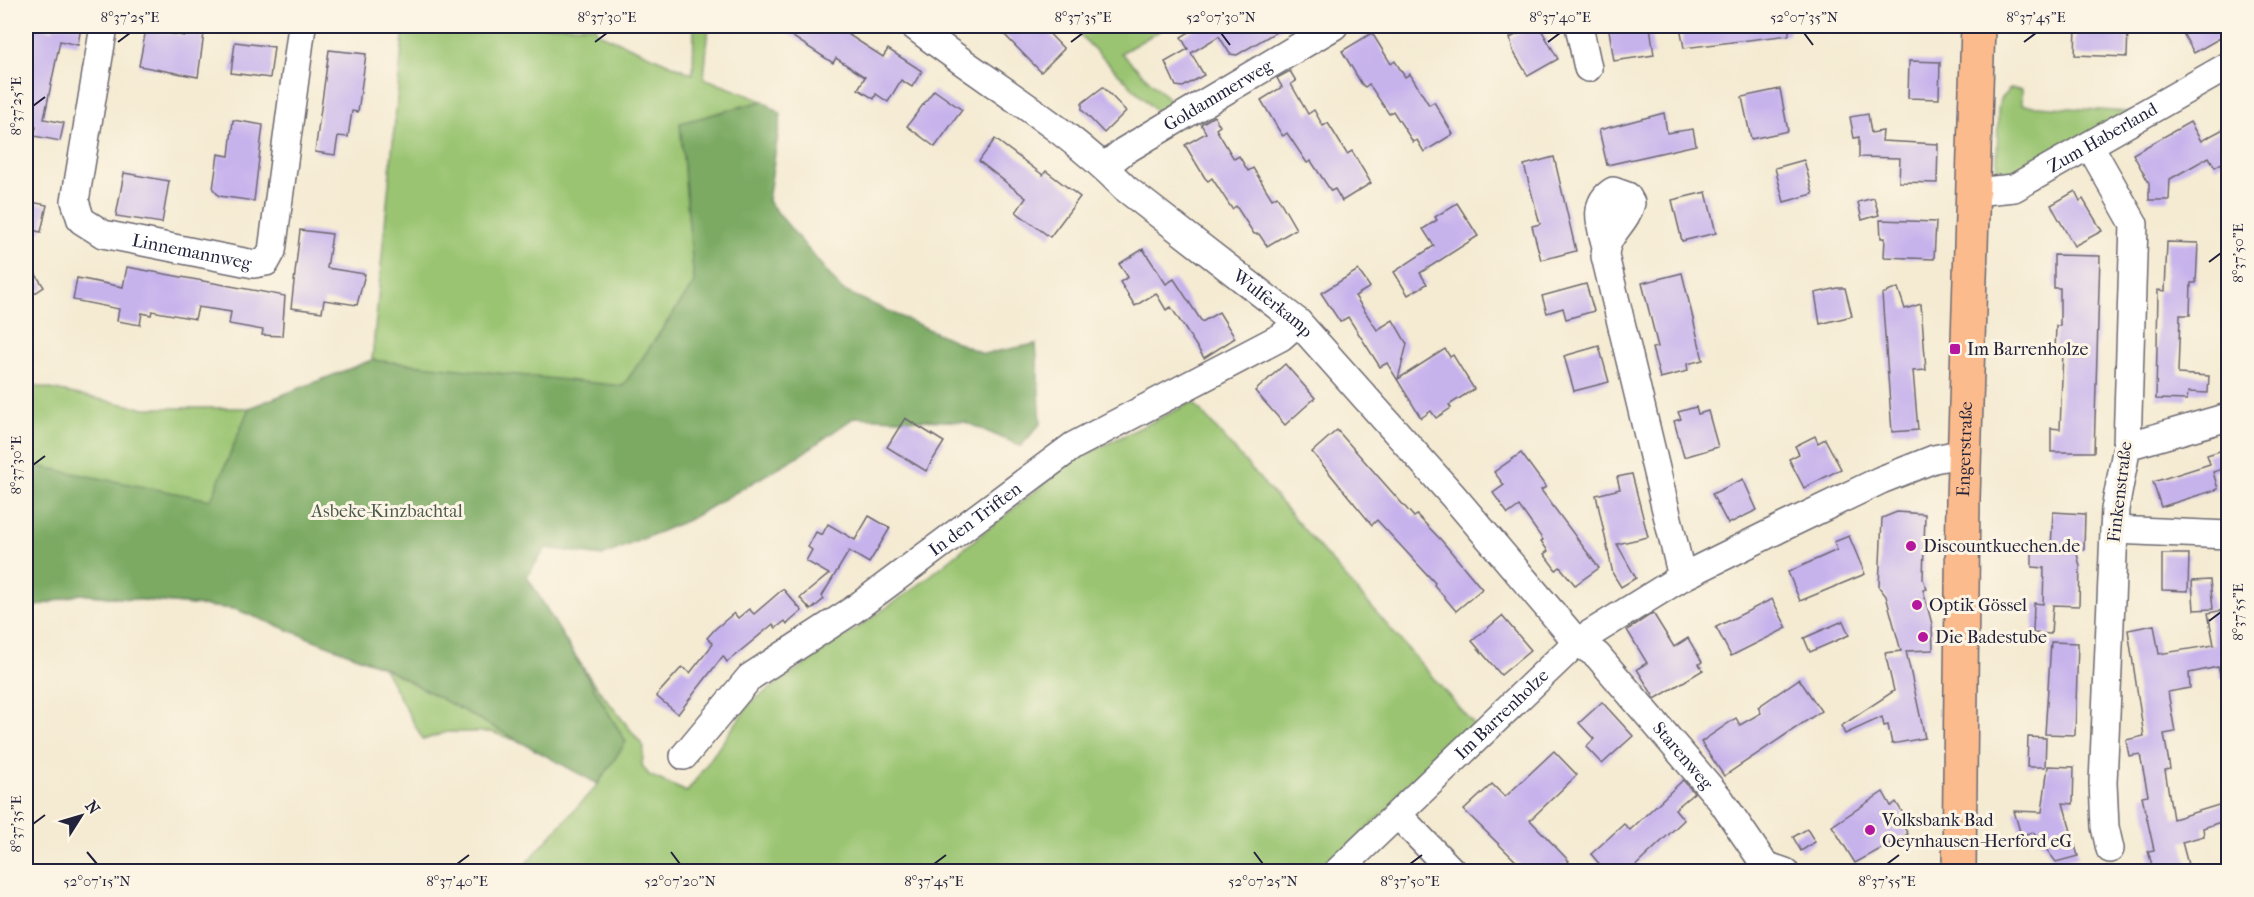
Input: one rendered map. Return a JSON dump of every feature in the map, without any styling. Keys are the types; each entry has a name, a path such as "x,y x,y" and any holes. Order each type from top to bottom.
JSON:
{"main road":[{"name":"Engerstraße","path":"1959,872 1965,453 1978,26"}],"street":[{"name":"Linnemannweg","path":"104,26 75,201 81,220 103,234 254,264 266,262 272,251 302,26"},
{"name":"Wulferkamp","path":"914,26 1036,113 1104,167 1125,188 1298,322 1454,497 1577,642"},
{"name":"Goldammerweg","path":"1104,167 1124,151 1334,26"},
{"path":"1579,26 1588,68"},
{"name":"Zum Haberland","path":"1974,192 2014,188 2229,66"},
{"name":"Finkenstraße","path":"2090,146 2134,224 2127,446 2115,509 2103,783 2105,827 2110,849"},
{"path":"1605,243 1605,256 1683,577"},
{"name":"In den Triften","path":"684,756 750,677 853,610 1073,446 1281,337 1298,322"},
{"path":"2127,446 2229,417"},
{"name":"Im Barrenholze","path":"1337,872 1577,642 1683,577 1881,480 1934,459 1965,453"},
{"path":"2114,530 2229,535"},
{"name":"Starenweg","path":"1577,642 1597,655 1720,799 1765,865 1785,872"},
{"path":"1398,814 1453,872"}],"green space":[{"path":"404,26 596,26 596,32 693,74 694,26 709,26 704,78 763,101 717,113 754,169 778,236 966,420 854,416 544,545 521,574 592,681 644,747 642,765 649,775 687,792 751,702 916,587 1074,460 1193,402 1475,726 1323,871 519,871 598,784 606,771 491,732 447,732 423,740 383,667 235,609 80,594 26,609 26,384 142,408 249,408 372,360"},
{"path":"1071,26 1168,26 1121,53 1179,109 1164,119"},
{"path":"2010,89 2022,89 2022,105 2131,112 2011,176 1997,169 1998,108 2000,99"},
{"name":"Asbeke-Kinzbachtal","path":"763,101 781,114 768,201 842,290 983,354 1036,344 1041,423 1021,446 965,422 855,417 800,455 688,520 602,556 546,548 527,576 626,742 598,784 383,667 235,609 80,594 26,609 26,464 211,500 249,408 372,360 623,386 694,283 680,123"}],"building":[{"path":"29,26 53,30 54,26 81,26 78,45 60,41 44,119 64,123 60,141 34,136 36,127 26,125 26,46"},
{"path":"186,26 205,26 198,77 139,66 146,29 185,36"},
{"path":"776,26 855,26 849,35 883,57 888,49 922,71 912,87 901,80 888,102 876,94 874,99 858,89 865,77 836,58 833,63"},
{"path":"996,26 1042,26 1064,49 1041,72"},
{"path":"1199,26 1286,26 1237,55 1230,54 1219,36 1191,53 1204,75 1183,87 1176,86 1165,62 1188,49 1181,37"},
{"path":"1533,26 1539,26 1558,59 1528,76 1513,51 1510,38"},
{"path":"1650,26 1654,55 1614,61 1609,30"},
{"path":"1680,26 1789,26 1789,35 1684,48"},
{"path":"2076,26 2128,26 2127,57 2075,55"},
{"path":"2179,26 2229,26 2229,33 2194,53"},
{"path":"1372,33 1391,64 1395,61 1405,77 1410,74 1429,105 1434,102 1453,134 1424,152 1417,140 1413,142 1393,111 1389,114 1369,84 1365,87 1361,83 1342,51"},
{"path":"235,42 274,47 270,78 231,73"},
{"path":"329,50 366,54 358,112 352,111 348,137 338,136 335,155 315,152"},
{"path":"1909,61 1940,62 1939,99 1908,98"},
{"path":"1290,71 1296,81 1291,84 1308,114 1314,110 1323,126 1328,123 1347,154 1352,151 1371,183 1342,201 1335,189 1331,191 1311,161 1307,163 1287,133 1283,136 1261,100 1282,87 1277,78"},
{"path":"1103,87 1126,111 1104,133 1082,110 1082,103"},
{"path":"1780,89 1788,131 1751,139 1742,97"},
{"path":"934,90 962,110 935,147 907,126"},
{"path":"1664,113 1667,133 1693,129 1696,145 1607,165 1599,130"},
{"path":"1868,114 1871,133 1883,131 1882,141 1938,144 1937,183 1899,182 1900,158 1859,157 1859,137 1854,138 1850,117"},
{"path":"1214,116 1220,126 1216,129 1234,159 1239,156 1248,171 1253,168 1272,199 1277,196 1296,229 1267,246 1259,234 1254,234 1236,206 1232,209 1212,178 1208,181 1205,178 1185,145 1206,133 1201,124"},
{"path":"233,120 263,125 254,201 219,196 213,189 218,154 229,156"},
{"path":"2190,122 2201,141 2229,126 2229,159 2215,167 2209,157 2170,179 2169,200 2149,200 2149,183 2133,154"},
{"path":"995,139 1043,175 1046,171 1080,197 1050,237 1016,212 1026,198 979,161"},
{"path":"1554,157 1576,251 1541,260 1532,226 1540,224 1524,165"},
{"path":"1804,160 1813,194 1784,202 1775,168"},
{"path":"124,173 169,181 162,223 116,216"},
{"path":"2075,191 2080,201 2083,199 2102,231 2074,246 2051,205"},
{"path":"1706,192 1716,233 1682,241 1672,200"},
{"path":"1874,198 1879,215 1862,220 1858,202"},
{"path":"26,201 47,205 41,232 26,229"},
{"path":"1457,203 1478,236 1420,273 1427,284 1408,295 1394,272 1434,246 1423,229 1437,220 1435,217"},
{"path":"1880,220 1936,222 1934,259 1884,257 1885,238 1881,238"},
{"path":"300,230 332,234 327,268 365,274 357,305 324,300 322,312 291,308"},
{"path":"2167,242 2198,243 2196,283 2191,283 2190,315 2180,315 2178,374 2209,376 2208,393 2188,392 2187,400 2156,399 2158,290 2165,291"},
{"path":"1143,249 1166,284 1174,279 1202,322 1219,312 1235,338 1204,358 1171,307 1166,310 1156,293 1135,306 1120,282 1128,277 1119,264"},
{"path":"2054,255 2100,256 2094,452 2051,452 2051,428 2060,429 2063,351 2055,351 2056,326 2060,326 2060,288 2054,288"},
{"path":"26,259 44,287 26,299"},
{"path":"127,267 285,296 282,336 262,335 263,330 229,324 231,312 198,307 195,319 152,311 151,315 142,313 140,325 117,321 119,309 73,300 77,278 123,287"},
{"path":"1358,270 1370,287 1355,296 1377,330 1393,320 1407,344 1398,379 1445,349 1450,357 1453,355 1474,389 1449,405 1451,408 1436,418 1431,411 1421,418 1387,363 1380,367 1348,317 1340,322 1321,293"},
{"path":"1682,273 1703,360 1687,364 1688,371 1660,378 1652,348 1658,347 1642,283"},
{"path":"1586,284 1594,311 1566,319 1563,308 1547,313 1542,296"},
{"path":"1845,288 1852,316 1820,324 1815,293"},
{"path":"1898,288 1905,309 1921,304 1926,370 1913,371 1918,430 1892,432 1882,294"},
{"path":"1599,346 1609,382 1574,391 1564,356"},
{"path":"1285,364 1315,398 1285,425 1255,391"},
{"path":"1696,407 1698,414 1708,411 1718,447 1684,457 1674,421 1681,419 1678,412"},
{"path":"905,418 944,442 926,471 887,447"},
{"path":"1337,430 1414,517 1417,515 1442,541 1482,589 1456,611 1434,585 1435,583 1377,520 1372,525 1312,452"},
{"path":"1815,436 1818,443 1825,439 1841,469 1804,488 1789,459 1799,454 1795,446"},
{"path":"2229,448 2229,467 2213,472 2218,489 2161,507 2153,482 2210,464 2207,455"},
{"path":"1521,453 1546,487 1541,490 1599,568 1575,585 1560,567 1556,570 1544,554 1548,551 1541,541 1543,540 1519,506 1508,514 1493,493 1504,485 1494,472"},
{"path":"1632,474 1648,537 1617,544 1636,578 1621,587 1613,574 1596,495 1620,489 1617,477"},
{"path":"1743,479 1757,510 1728,524 1712,494"},
{"path":"1897,512 1925,514 1923,579 1927,589 1923,590 1932,624 1933,650 1906,651 1925,738 1892,744 1888,725 1884,726 1882,717 1845,734 1841,726 1894,691 1885,653 1901,651 1886,596 1879,587 1882,518"},
{"path":"2053,512 2085,514 2084,550 2076,550 2080,566 2079,606 2053,605 2051,634 2033,633 2034,603 2043,604 2044,568 2032,567 2032,547 2051,548"},
{"path":"869,516 890,528 869,563 849,551 822,596 824,599 811,610 800,598 829,574 806,561 812,550 808,547 816,532 822,535 828,524 855,540"},
{"path":"1849,536 1865,574 1800,601 1788,572 1837,550 1834,542"},
{"path":"2162,554 2189,554 2188,591 2162,590"},
{"path":"2210,580 2213,609 2194,610 2192,581"},
{"path":"783,589 802,611 787,624 785,621 776,628 773,624 727,662 723,656 678,714 656,696 682,667 690,673 713,644 707,638 715,629 734,613 738,618 749,609 754,614"},
{"path":"1772,599 1787,628 1731,656 1716,627"},
{"path":"2229,609 2229,679 2221,679 2218,667 2189,673 2190,688 2168,692 2175,732 2164,734 2170,769 2165,770 2173,819 2225,803 2229,805 2229,819 2203,828 2204,836 2182,842 2190,872 2154,872 2148,851 2154,850 2142,796 2148,795 2140,754 2129,756 2126,740 2144,736 2128,630 2154,625 2159,654 2214,645 2208,613"},
{"path":"1653,613 1674,647 1688,638 1702,662 1699,664 1703,670 1655,699 1637,669 1647,663 1627,630"},
{"path":"1502,616 1531,650 1501,675 1472,641"},
{"path":"1843,621 1849,635 1810,652 1804,638"},
{"path":"2051,642 2078,643 2075,735 2045,734"},
{"path":"1799,679 1821,711 1724,776 1701,742 1736,718 1740,725 1761,713 1758,707"},
{"path":"1602,702 1633,736 1602,764 1586,747 1594,739 1579,723"},
{"path":"2028,737 2046,738 2045,767 2027,767"},
{"path":"1554,751 1577,775 1530,820 1569,861 1557,872 1527,872 1464,810 1492,784 1505,797"},
{"path":"2048,766 2074,767 2073,804 2063,803 2078,856 2056,862 2033,832 2021,835 2014,811 2042,812"},
{"path":"1683,780 1694,793 1675,809 1684,820 1629,872 1606,872 1591,854 1624,824 1630,830"},
{"name":"Volksbank Bad Oeynhausen-Herford eG","path":"1883,792 1891,806 1896,802 1906,818 1901,822 1908,834 1855,863 1832,826"},
{"path":"1807,829 1815,842 1801,851 1793,837"}],"place":[{"name":"Im Barrenholze","path":"1955,349"},
{"name":"Discountkuechen.de","path":"1911,546"},
{"name":"Optik Gössel","path":"1917,605"},
{"name":"Die Badestube","path":"1923,637"},
{"name":"Volksbank Bad Oeynhausen-Herford eG","path":"1870,830"}]}
